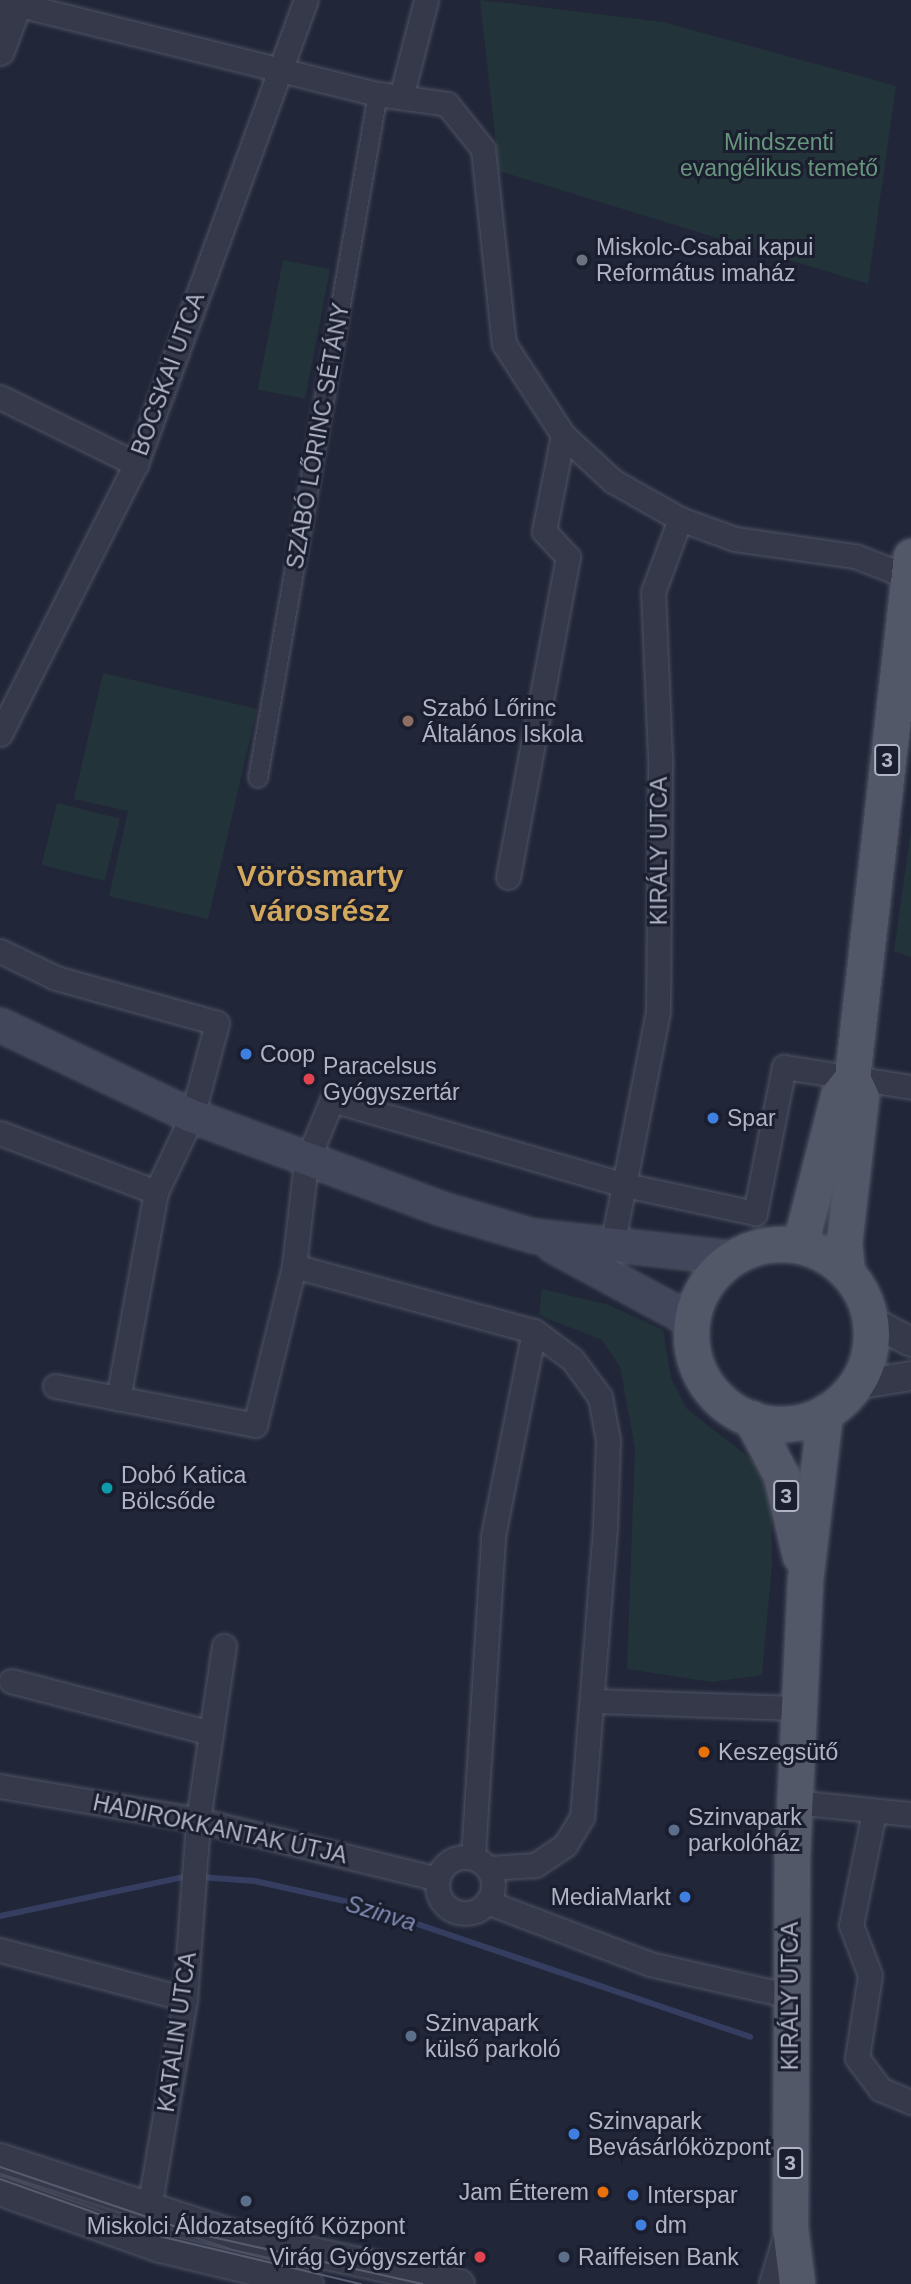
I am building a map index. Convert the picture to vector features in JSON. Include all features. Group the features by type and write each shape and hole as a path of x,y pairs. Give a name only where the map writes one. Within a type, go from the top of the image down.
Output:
{"main road":[{"name":"3","path":"800,1245 838,1096 852,1077 899,756 910,570"},
{"path":"0,1025 192,1116 306,1163 533,1236 692,1321 705,1285 732,1258"},
{"name":"3","path":"692,1321 704,1380 751,1418 796,1423 825,1412 855,1385 869,1354 871,1321 848,1272 844,1243 861,1097 852,1077"},
{"path":"533,1236 732,1258 777,1243 800,1245 848,1272"},
{"name":"KIRÁLY UTCA","path":"797,2284 790,2228 791,1996 797,1708 806,1580 825,1412"},
{"name":"KIRÁLY UTCA","path":"751,1418 781,1475 806,1580"}],"street":[{"name":"BOCSKAI UTCA","path":"0,734 136,464 306,0"},
{"path":"401,97 426,0"},
{"path":"0,51 12,2 378,94 447,104 483,149 504,344 563,435 613,481 680,519 735,539 855,556 910,570"},
{"name":"SZABÓ LŐRINC SÉTÁNY","path":"258,778 378,94"},
{"path":"0,397 136,464"},
{"path":"508,877 568,557 544,531 563,435"},
{"name":"KIRÁLY UTCA","path":"612,1246 658,1011 653,592 680,519"},
{"path":"0,951 56,978 217,1023 192,1116 156,1192 118,1399"},
{"path":"55,1386 255,1425 294,1266 306,1163 332,1100 625,1185 755,1213 784,1066 911,1087"},
{"path":"0,1133 156,1192"},
{"path":"294,1266 534,1331 572,1359 600,1397 608,1440 595,1701 582,1817 565,1845 535,1865 481,1863 450,1861 438,1879 439,1894 452,1910 474,1912 488,1902 493,1886 481,1863 493,1535 534,1331"},
{"path":"871,1321 911,1342"},
{"path":"855,1385 911,1376"},
{"name":"KATALIN UTCA","path":"143,2243 185,1999 198,1821 225,1646"},
{"path":"11,1681 211,1733"},
{"path":"595,1701 797,1708"},
{"name":"HADIROKKANTAK ÚTJA","path":"0,1786 198,1821 438,1879"},
{"path":"794,1802 911,1814"},
{"path":"874,1812 851,1925 870,1975 857,2058 873,2083 911,2102"},
{"path":"488,1902 650,1964 791,1996"},
{"path":"0,1950 185,1999"},
{"path":"0,2158 150,2210 460,2284"},
{"path":"0,2191 143,2243 309,2284"},
{"path":"774,2284 790,2228"}],"green space":[{"name":"Mindszenti evangélikus temető","path":"480,0 663,22 896,86 868,284 499,171"},
{"path":"283,260 330,269 305,399 258,390"},
{"path":"103,673 257,709 208,919 109,896 128,811 74,799"},
{"path":"57,803 120,819 105,881 42,865"},
{"path":"911,830 911,957 894,951"},
{"path":"542,1289 609,1305 663,1330 671,1378 687,1409 761,1467 771,1498 772,1563 762,1675 712,1682 627,1669 635,1448 620,1367 602,1340 539,1315"}],"waterway":[{"name":"Szinva","path":"0,1916 188,1876"},
{"name":"Szinva","path":"199,1877 255,1881 358,1904 750,2037"}],"tram line":[{"path":"0,2167 194,2233 422,2284"},
{"path":"0,2179 163,2237 361,2284"}],"place":[{"name":"Miskolc-Csabai kapui Református imaház","path":"582,260"},
{"name":"Szabó Lőrinc Általános Iskola","path":"408,721"},
{"name":"Coop","path":"246,1054"},
{"name":"Paracelsus Gyógyszertár","path":"309,1079"},
{"name":"Spar","path":"713,1118"},
{"name":"Dobó Katica Bölcsőde","path":"107,1488"},
{"name":"Keszegsütő","path":"704,1752"},
{"name":"Szinvapark parkolóház","path":"674,1830"},
{"name":"MediaMarkt","path":"685,1897"},
{"name":"Szinvapark külső parkoló","path":"411,2036"},
{"name":"Szinvapark Bevásárlóközpont","path":"574,2134"},
{"name":"Jam Étterem","path":"603,2192"},
{"name":"Interspar","path":"633,2195"},
{"name":"Miskolci Áldozatsegítő Központ","path":"246,2201"},
{"name":"dm","path":"641,2225"},
{"name":"Virág Gyógyszertár","path":"480,2257"},
{"name":"Raiffeisen Bank","path":"564,2257"}],"district":[{"name":"Vörösmarty városrész","path":"320,893"}]}
